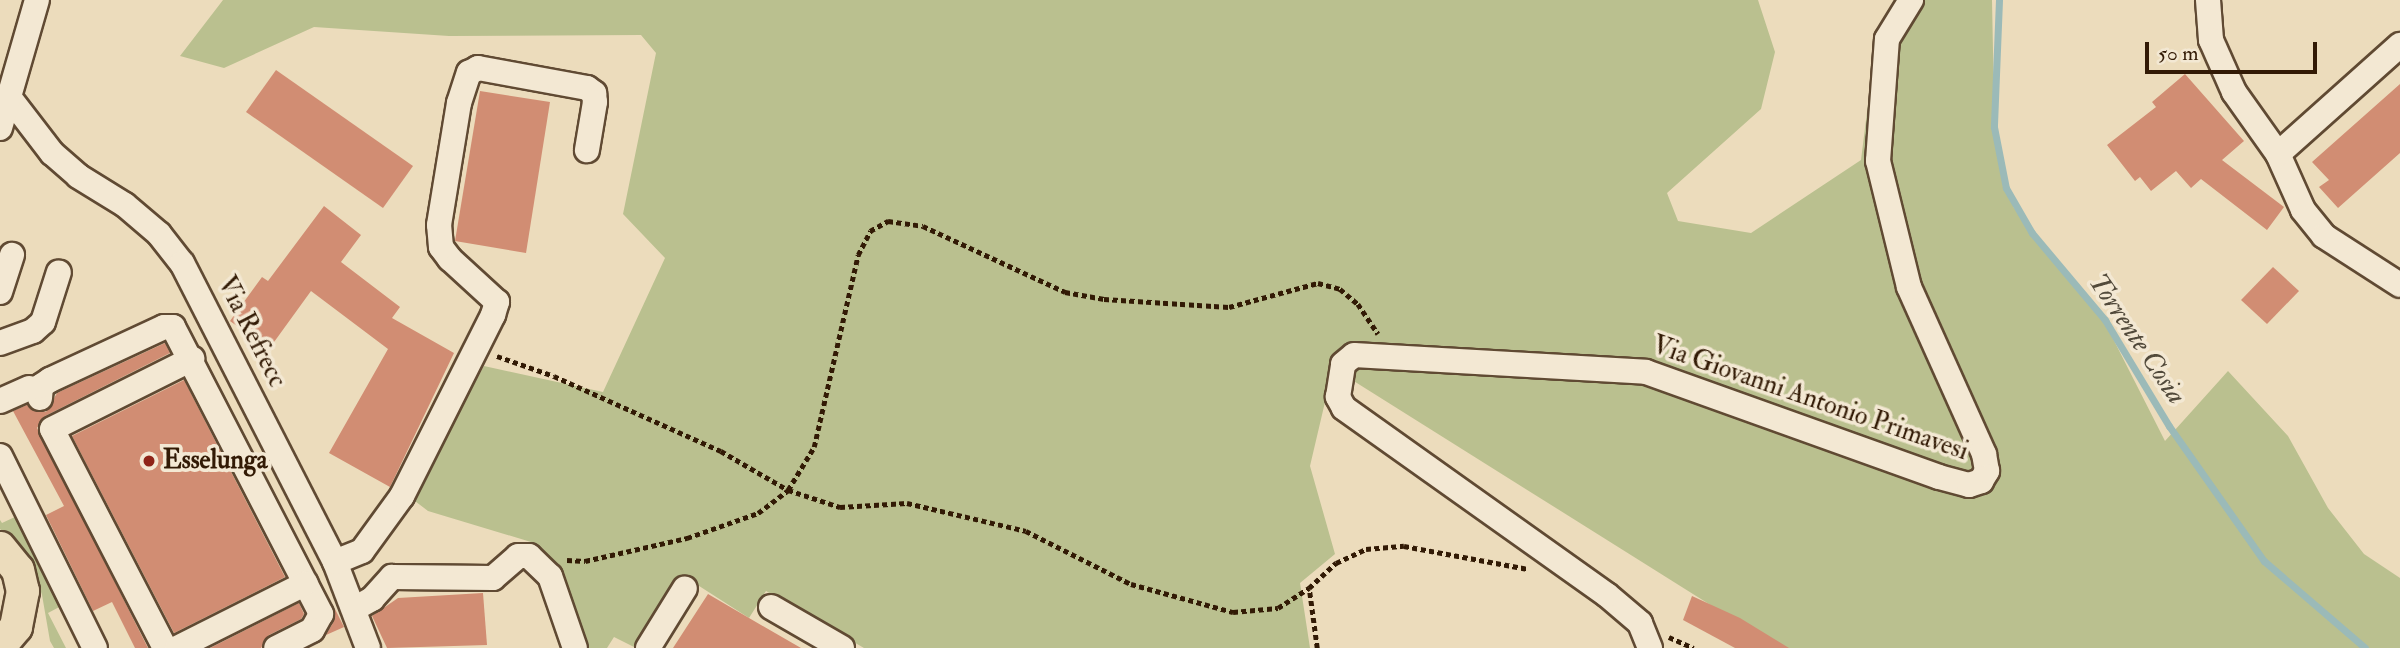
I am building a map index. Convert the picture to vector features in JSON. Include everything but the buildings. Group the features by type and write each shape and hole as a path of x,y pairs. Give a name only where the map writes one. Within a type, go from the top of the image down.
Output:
{"main road":[{"path":"0,548 18,570 23,591 15,640"}],"street":[{"path":"0,128 37,0"},
{"name":"Via Giovanni Antonio Primavesi","path":"1650,648 1640,623 1573,570 1345,408 1338,397 1342,364 1354,355 1646,372 1939,477 1969,485 1981,481 1987,471 1984,454 1909,287 1878,161 1887,39 1912,0"},
{"path":"2208,0 2211,40 2234,92 2278,154 2303,210 2324,236 2400,285"},
{"path":"2278,154 2400,45"},
{"path":"335,562 362,551 402,496 477,349 497,302 450,259 442,247 439,225 459,103 469,73 478,68 587,88 594,93 595,102 587,150"},
{"name":"Via Refrecc","path":"9,97 52,153 78,176 125,205 182,263 335,562 368,648"},
{"path":"0,292 12,255"},
{"path":"0,343 33,331 43,322 59,272"},
{"path":"0,401 34,393 50,380 164,327 173,327 180,335 321,614 320,622 276,648"},
{"path":"165,648 52,429 192,359"},
{"path":"0,456 95,648"},
{"path":"354,609 372,599 392,577 493,578 518,556 538,559 550,576 575,648"},
{"path":"177,648 306,583"},
{"path":"648,648 685,588"},
{"path":"771,607 842,648"}],"path":[{"path":"538,559 585,561 687,538 758,513 788,490 814,447 858,255 870,232 888,221 923,226 1065,292 1104,299 1229,307 1318,283 1329,286 1358,304 1393,357"},
{"path":"477,349 602,397 721,451 788,490 839,507 908,503 1026,531 1131,584 1233,612 1278,608 1309,588 1336,563 1366,549 1404,546 1554,576 1573,570"},
{"path":"1309,588 1317,648"}],"green space":[{"path":"223,0 1758,0 1775,52 1761,109 1667,193 1678,221 1751,233 1861,160 1876,40 1894,0 1992,0 1994,102 2003,173 2014,208 2102,317 2165,441 2228,371 2288,436 2328,508 2364,554 2400,578 2400,648 1779,648 1333,368 1310,466 1335,554 1300,583 1310,648 864,648 766,591 749,618 682,575 636,648 614,637 607,648 584,648 554,563 531,542 428,511 411,498 484,366 603,392 665,258 623,214 656,53 641,35 449,36 314,27 224,68 180,56"},
{"path":"17,516 63,605 48,613 66,648 54,648 50,641 42,595 29,555 0,529 0,520 2,523"}],"waterway":[{"name":"Torrente Cosia","path":"1999,0 1994,127 2006,188 2032,233 2105,320 2169,426 2264,561 2365,648"}],"place":[{"name":"Esselunga","path":"149,461"}]}
